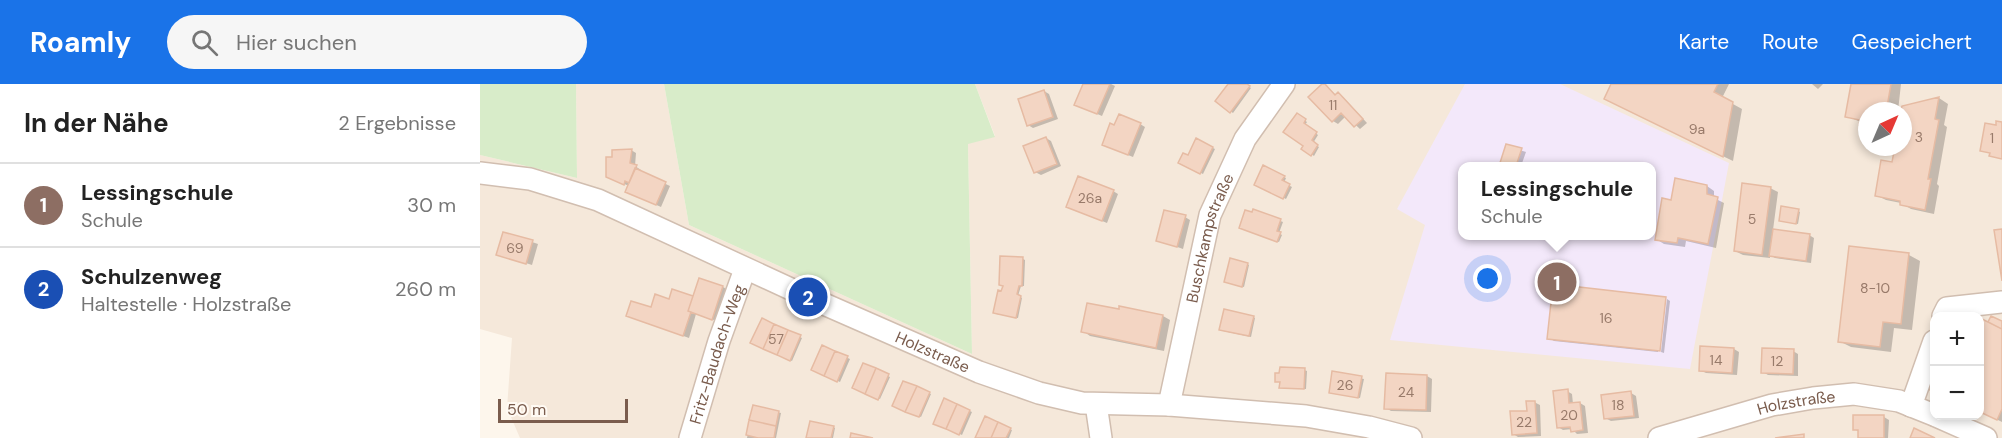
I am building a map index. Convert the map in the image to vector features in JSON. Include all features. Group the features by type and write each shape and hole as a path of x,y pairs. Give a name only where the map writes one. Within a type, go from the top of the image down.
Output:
{"street":[{"name":"Buschkampstraße","path":"1169,405 1210,215 1245,139 1284,84"},
{"name":"Holzstraße","path":"480,173 530,179 598,200 745,269 979,372 1046,395 1082,403 1169,405 1306,416 1369,427 1411,438"},
{"name":"Fritz-Baudach-Weg","path":"690,438 719,341 745,269"},
{"path":"1945,312 1947,308 2002,302"},
{"path":"1911,406 1930,355"},
{"name":"Holzstraße","path":"1659,438 1772,405 1854,394 1899,401 1930,413"},
{"path":"1096,404 1101,438"},
{"name":"Holzstraße","path":"1946,420 1986,438"}],"shaded area":[{"path":"576,84 664,84 689,225 972,354 968,143 995,136 975,84 2002,84 2002,438 520,438 507,408 512,338 480,329 480,155 577,178"},
{"path":"1465,84 1560,84 1729,163 1690,369 1390,340 1425,225 1397,209"}],"green space":[{"path":"480,84 576,84 577,178 480,155"},
{"path":"664,84 975,84 995,137 968,144 972,354 689,225"}],"building":[{"path":"1083,84 1110,84 1097,114 1074,105"},
{"path":"1228,84 1250,86 1230,113 1215,101"},
{"path":"1322,84 1325,84 1335,95 1338,92 1363,119 1354,127 1341,113 1332,122 1308,97"},
{"path":"1611,84 1718,84 1714,92 1733,102 1723,157 1604,99"},
{"path":"1851,84 1891,84 1888,102 1858,102 1858,120 1845,117"},
{"path":"1044,90 1053,117 1027,126 1018,99"},
{"path":"1939,97 1935,119 1939,120 1928,179 1931,179 1925,210 1900,205 1900,201 1875,196 1881,160 1892,162 1893,156 1912,156 1912,104"},
{"path":"1297,113 1306,119 1304,123 1317,132 1312,140 1318,145 1311,156 1301,149 1303,146 1283,132"},
{"path":"1119,114 1141,123 1128,155 1102,145 1110,123 1114,125"},
{"path":"1996,121 2002,122 2002,159 1980,151 1985,123 1996,125"},
{"path":"1046,137 1057,164 1034,173 1023,146"},
{"path":"1196,138 1213,147 1200,174 1178,163 1183,153 1188,155"},
{"path":"1506,144 1522,148 1517,162 1500,162"},
{"path":"632,149 630,163 637,165 629,183 625,181 624,185 606,177 606,157 612,157 612,150"},
{"path":"1263,165 1285,176 1282,180 1290,184 1283,199 1254,185"},
{"path":"635,168 666,182 656,205 625,192"},
{"path":"1078,176 1114,190 1102,221 1066,207"},
{"path":"1675,178 1707,185 1707,194 1718,197 1708,244 1678,238 1677,243 1655,240 1662,198 1671,200"},
{"path":"1742,183 1771,187 1762,255 1734,251"},
{"path":"1781,206 1799,209 1796,224 1779,221"},
{"path":"1253,209 1281,219 1277,231 1281,232 1277,242 1239,228 1245,210 1252,212"},
{"path":"1164,210 1186,215 1177,247 1156,241"},
{"path":"1773,229 1810,234 1806,261 1769,256"},
{"path":"2002,229 2002,281 1994,230"},
{"path":"503,232 533,240 526,264 496,255"},
{"path":"1849,246 1909,253 1901,324 1883,322 1880,347 1838,342"},
{"path":"1000,256 1023,257 1022,286 1019,286 1017,294 1021,296 1016,318 993,313 998,290 1001,291 1003,286 999,285"},
{"path":"1230,258 1248,263 1242,287 1224,282"},
{"path":"699,278 723,286 712,320 688,311"},
{"path":"1553,284 1666,297 1660,351 1547,339"},
{"path":"672,289 693,296 688,311 691,312 683,336 626,316 631,301 651,307 655,294 669,299"},
{"path":"1087,303 1119,309 1119,306 1163,315 1156,348 1081,332"},
{"path":"1224,309 1254,316 1249,336 1219,330"},
{"path":"1991,316 2002,321 2002,329 1988,322"},
{"path":"762,318 774,324 763,349 750,343"},
{"path":"1984,320 2002,329 2002,409 1997,420 1984,414"},
{"path":"774,324 788,330 777,355 763,349"},
{"path":"788,330 801,335 790,361 777,355"},
{"path":"822,345 835,351 824,376 811,370"},
{"path":"1700,346 1734,348 1732,373 1699,371"},
{"path":"1762,348 1794,349 1793,374 1761,373"},
{"path":"835,351 848,356 837,382 824,376"},
{"path":"863,363 876,368 865,394 852,388"},
{"path":"1280,367 1305,368 1304,389 1279,388 1280,382 1275,382 1275,373 1279,373"},
{"path":"876,368 889,374 878,400 865,394"},
{"path":"1332,371 1362,376 1358,398 1329,393"},
{"path":"1386,373 1427,375 1426,410 1384,409"},
{"path":"1930,378 1930,390 1926,388"},
{"path":"903,381 917,386 905,412 892,406"},
{"path":"917,386 930,392 919,417 905,412"},
{"path":"1568,389 1569,403 1580,402 1583,430 1571,432 1570,427 1557,428 1553,391"},
{"path":"1631,391 1634,416 1604,419 1601,395"},
{"path":"944,398 957,404 946,429 933,424"},
{"path":"1526,401 1535,401 1537,433 1512,435 1510,411 1527,411"},
{"path":"957,404 970,410 959,435 946,429"},
{"path":"753,405 779,411 776,426 749,420"},
{"path":"1853,415 1884,415 1884,438 1858,438 1858,430 1853,430"},
{"path":"985,416 998,422 991,438 975,438"},
{"path":"749,420 776,426 774,438 746,435"},
{"path":"810,421 834,426 831,438 806,438"},
{"path":"998,422 1011,428 1006,438 991,438"},
{"path":"1914,428 1935,438 1910,438"},
{"path":"851,433 873,438 850,438"},
{"path":"1804,434 1804,438 1775,438"}],"place":[{"name":"Lessingschule","path":"1557,282"},
{"name":"Schulzenweg","path":"808,297"}]}
